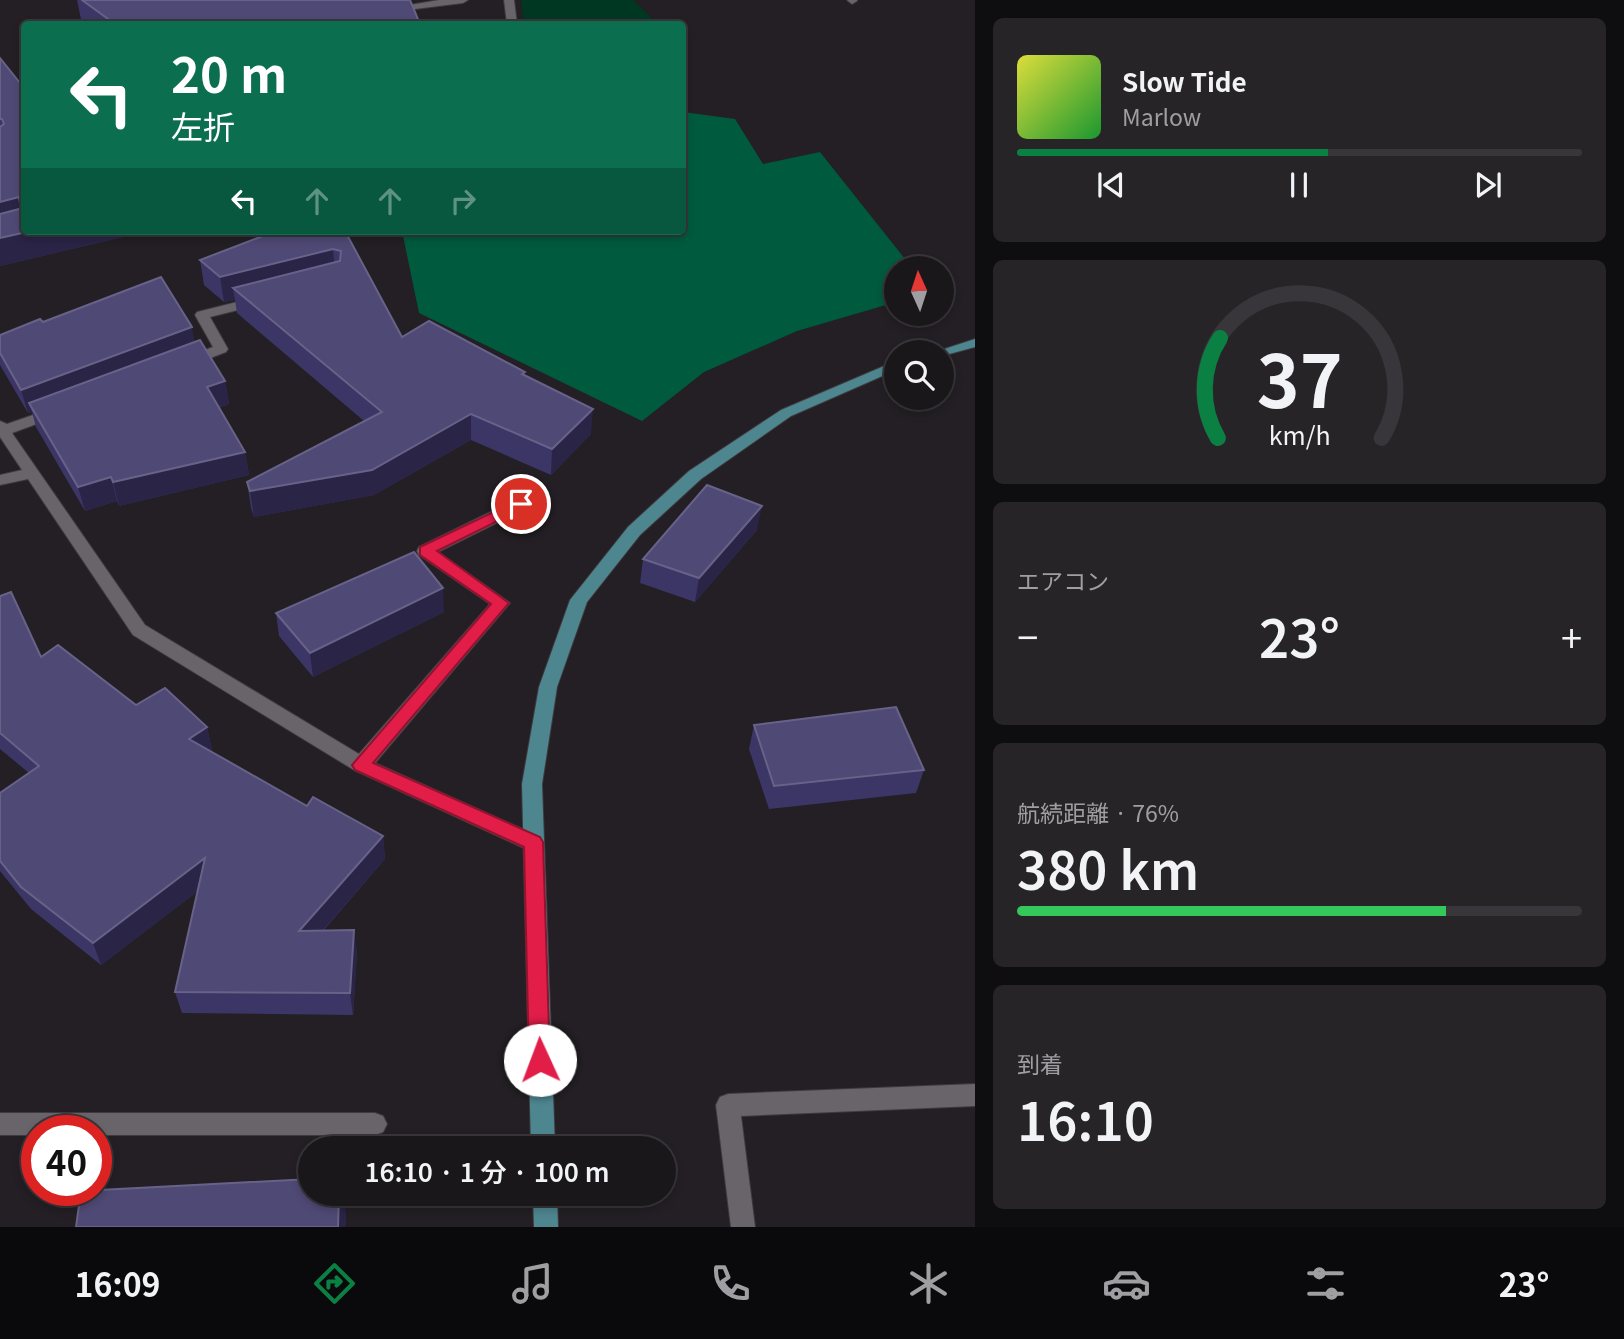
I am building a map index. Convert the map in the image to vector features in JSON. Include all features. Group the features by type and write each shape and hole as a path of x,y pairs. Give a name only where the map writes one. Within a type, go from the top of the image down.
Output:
{"street":[{"path":"382,10 463,0"},
{"path":"509,0 512,21"},
{"path":"170,368 221,349 202,315 269,298"},
{"path":"954,349 975,343"},
{"path":"543,1136 532,783 548,687 579,600 634,531 695,475 786,413 884,370"},
{"path":"67,407 2,429 139,630 361,765 534,842"},
{"path":"0,480 32,473"},
{"path":"361,765 501,603 425,551 521,504"},
{"path":"743,1227 728,1105 975,1095"},
{"path":"0,1124 375,1124"},
{"path":"545,1206 546,1227"}],"green space":[{"path":"521,0 633,0 655,21 524,21"},
{"path":"686,112 735,119 763,164 820,152 903,256 884,256 884,306 797,331 704,372 642,421 419,313 403,235 686,235"}],"building":[{"path":"82,0 410,0 419,21 111,21"},
{"path":"0,58 21,84 21,204 19,197 0,202 0,127 4,124 0,119"},
{"path":"21,209 21,233 0,238 0,214"},
{"path":"266,235 347,235 402,337 429,321 525,372 522,374 593,409 552,449 471,414 372,470 250,491 247,482 382,412 233,288 340,261 341,251 333,249 220,277 200,260"},
{"path":"161,277 192,327 21,390 0,353 0,335 40,319 43,322"},
{"path":"200,340 225,381 207,387 245,452 113,482 111,477 78,487 29,403"},
{"path":"707,485 762,506 699,578 643,559"},
{"path":"414,552 443,588 310,653 276,613"},
{"path":"11,592 41,657 58,645 136,705 165,688 207,727 189,739 307,806 313,797 383,836 299,931 354,930 350,993 175,992 205,858 93,943 21,887 0,861 0,793 39,766 0,733 0,596"},
{"path":"896,707 924,770 774,786 754,725"},
{"path":"298,1180 298,1206 339,1206 338,1227 76,1227 79,1206 112,1206 112,1189"}],"route":[{"path":"521,504 425,551 501,603 361,765 534,842 540,1060"}]}
